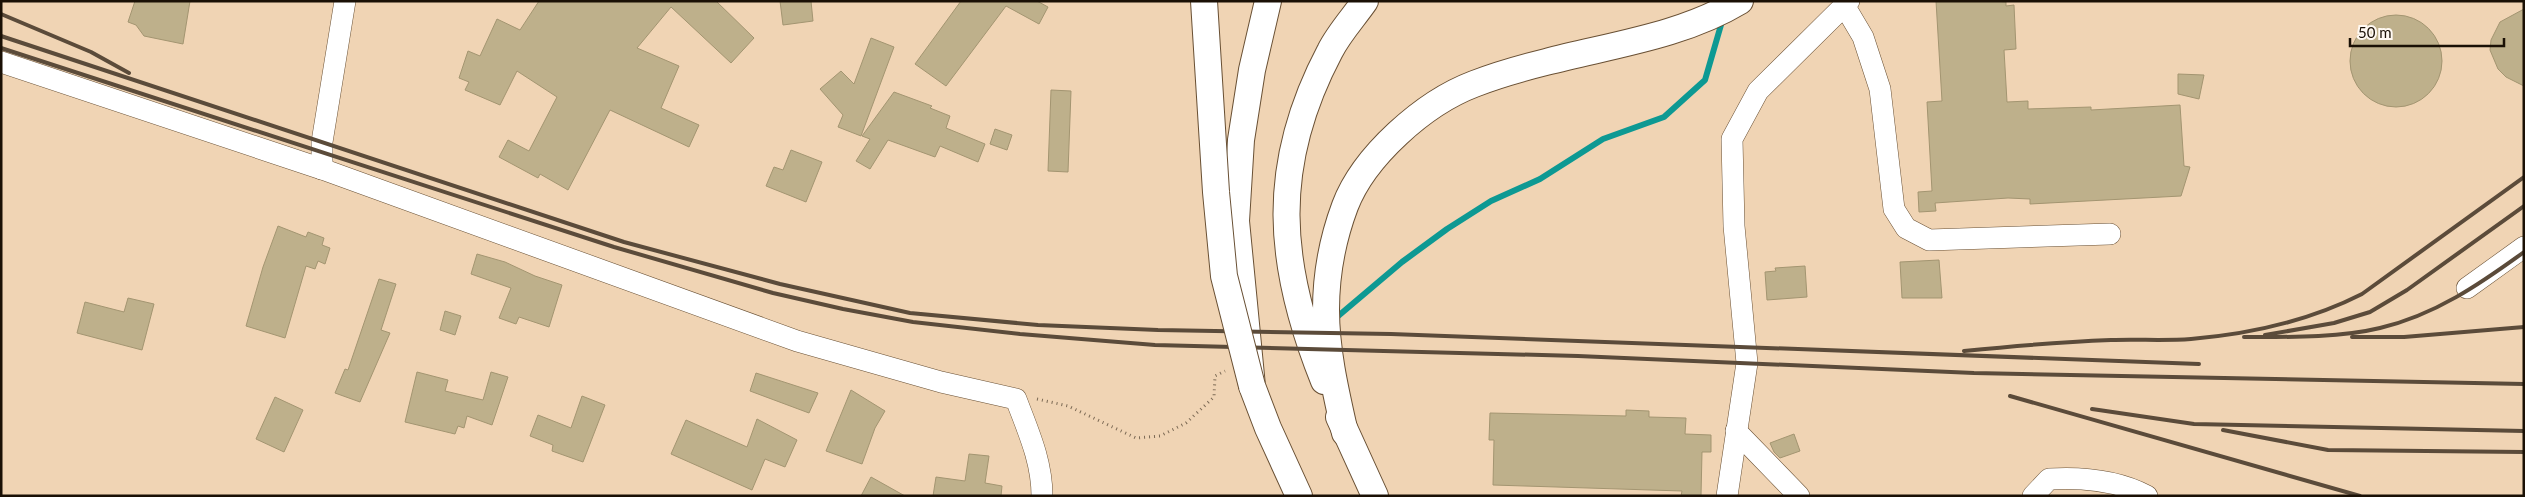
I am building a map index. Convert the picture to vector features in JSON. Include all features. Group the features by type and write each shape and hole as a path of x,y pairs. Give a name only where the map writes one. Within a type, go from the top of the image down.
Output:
{"main road":[{"path":"1204,1 1216,192 1224,276 1252,386 1268,428 1299,496"},
{"path":"1252,386 1236,221 1241,140 1252,70 1268,1"},
{"path":"1365,1 1330,50 1304,109 1288,173 1285,219 1291,276 1307,338 1345,433 1375,496"},
{"path":"1345,433 1332,372 1326,310 1328,273 1346,204 1367,169 1392,138 1424,110 1473,84 1544,62 1675,30 1725,10 1740,1"}],"street":[{"path":"322,169 322,142 345,1"},
{"path":"1727,496 1747,363 1734,226 1732,139 1758,91 1846,3 1863,37 1880,89 1894,209 1906,228 1929,240 2110,234"},
{"path":"1,62 322,169 797,341 941,382 1016,399 1036,454 1042,479 1042,496"},
{"path":"2467,288 2524,247"},
{"path":"1736,430 1799,496"},
{"path":"2033,496 2049,479 2079,477 2132,488 2147,496"}],"path":[{"path":"1016,399 1042,400 1068,406 1136,438 1160,436 1186,423 1214,397 1215,376"}],"building":[{"path":"135,1 190,1 183,44 144,36 136,25 128,22"},
{"path":"539,1 716,1 754,38 731,63 671,7 637,48 679,66 661,108 699,125 689,147 610,110 568,190 540,174 538,178 499,157 508,140 529,151 557,97 517,71 500,105 465,90 469,82 459,78 468,51 480,56 497,19 520,30"},
{"path":"780,1 811,1 813,21 783,25"},
{"path":"961,1 1037,1 1048,7 1039,24 1006,6 946,86 915,64"},
{"path":"1936,1 1996,1 2006,2 2006,6 2014,5 2016,49 2004,50 2007,102 2028,101 2028,109 2091,107 2091,110 2180,105 2184,166 2190,167 2181,196 2030,204 2030,199 2008,198 1935,203 1936,211 1919,212 1918,192 1932,191 1927,102 1942,101"},
{"path":"2524,9 2524,86 2506,77 2498,69 2490,50 2491,40 2500,22"},
{"path":"2396,15 2414,18 2429,28 2439,43 2442,61 2439,79 2429,94 2414,104 2396,107 2378,104 2363,94 2353,79 2350,61 2353,43 2363,28 2378,18"},
{"path":"871,38 894,47 861,136 838,127 843,115 820,89 841,71 854,84"},
{"path":"2178,74 2204,75 2199,99 2178,94"},
{"path":"1051,90 1071,91 1068,172 1048,171"},
{"path":"894,92 932,106 930,108 950,116 946,128 985,144 978,162 940,146 935,157 888,140 870,169 856,161 870,139 862,136"},
{"path":"995,129 1012,135 1007,150 990,144"},
{"path":"791,150 822,162 806,202 766,186 774,167 783,170"},
{"path":"278,226 306,237 308,232 324,238 322,245 330,248 325,264 318,261 315,269 306,266 285,338 246,326 263,267"},
{"path":"477,254 505,262 535,276 562,285 549,327 519,317 516,324 499,318 511,288 471,274"},
{"path":"1939,260 1942,298 1902,298 1900,262"},
{"path":"1805,266 1807,297 1767,300 1765,272 1776,271 1775,268"},
{"path":"379,279 396,284 381,330 390,333 360,402 335,393 345,369 348,370"},
{"path":"128,298 154,304 142,350 77,333 85,302 124,312"},
{"path":"445,311 461,316 455,335 440,330"},
{"path":"417,372 448,380 445,391 483,400 491,372 508,377 492,425 467,416 464,428 458,426 455,434 405,422"},
{"path":"756,373 818,393 809,413 750,391"},
{"path":"851,390 885,411 875,428 862,464 826,451"},
{"path":"582,396 605,405 583,462 552,451 553,445 530,436 538,415 571,428"},
{"path":"275,397 303,410 284,452 256,439"},
{"path":"1626,410 1649,411 1649,417 1686,418 1685,434 1711,435 1711,452 1702,452 1701,496 1681,496 1682,491 1493,485 1494,440 1489,440 1490,413 1626,416"},
{"path":"757,419 797,440 785,467 765,459 752,490 671,454 686,420 747,447"},
{"path":"1794,434 1800,451 1780,458 1774,452 1770,443"},
{"path":"969,454 989,456 985,483 1002,486 1001,496 933,496 936,477 965,481"},
{"path":"871,477 905,496 861,496"}],"waterway":[{"path":"1337,317 1402,262 1447,229 1491,201 1540,179 1603,139 1664,117 1705,80 1723,18"}],"railway":[{"path":"1,14 91,52 129,73"},
{"path":"1,36 624,242 780,284 910,313 1038,325 1158,330 1391,334 2199,364"},
{"path":"1,48 614,247 773,293 913,322 1020,334 1155,345 1578,356 1974,373 2524,384"},
{"path":"1964,351 2038,344 2213,337 2257,330 2300,319 2362,294 2524,177"},
{"path":"2265,335 2334,323 2370,312 2407,290 2524,206"},
{"path":"2244,337 2348,334 2400,322 2438,307 2474,287 2524,252"},
{"path":"2352,337 2404,337 2524,327"},
{"path":"2010,396 2360,496"},
{"path":"2092,409 2194,424 2524,431"},
{"path":"2223,430 2328,450 2524,452"}]}
